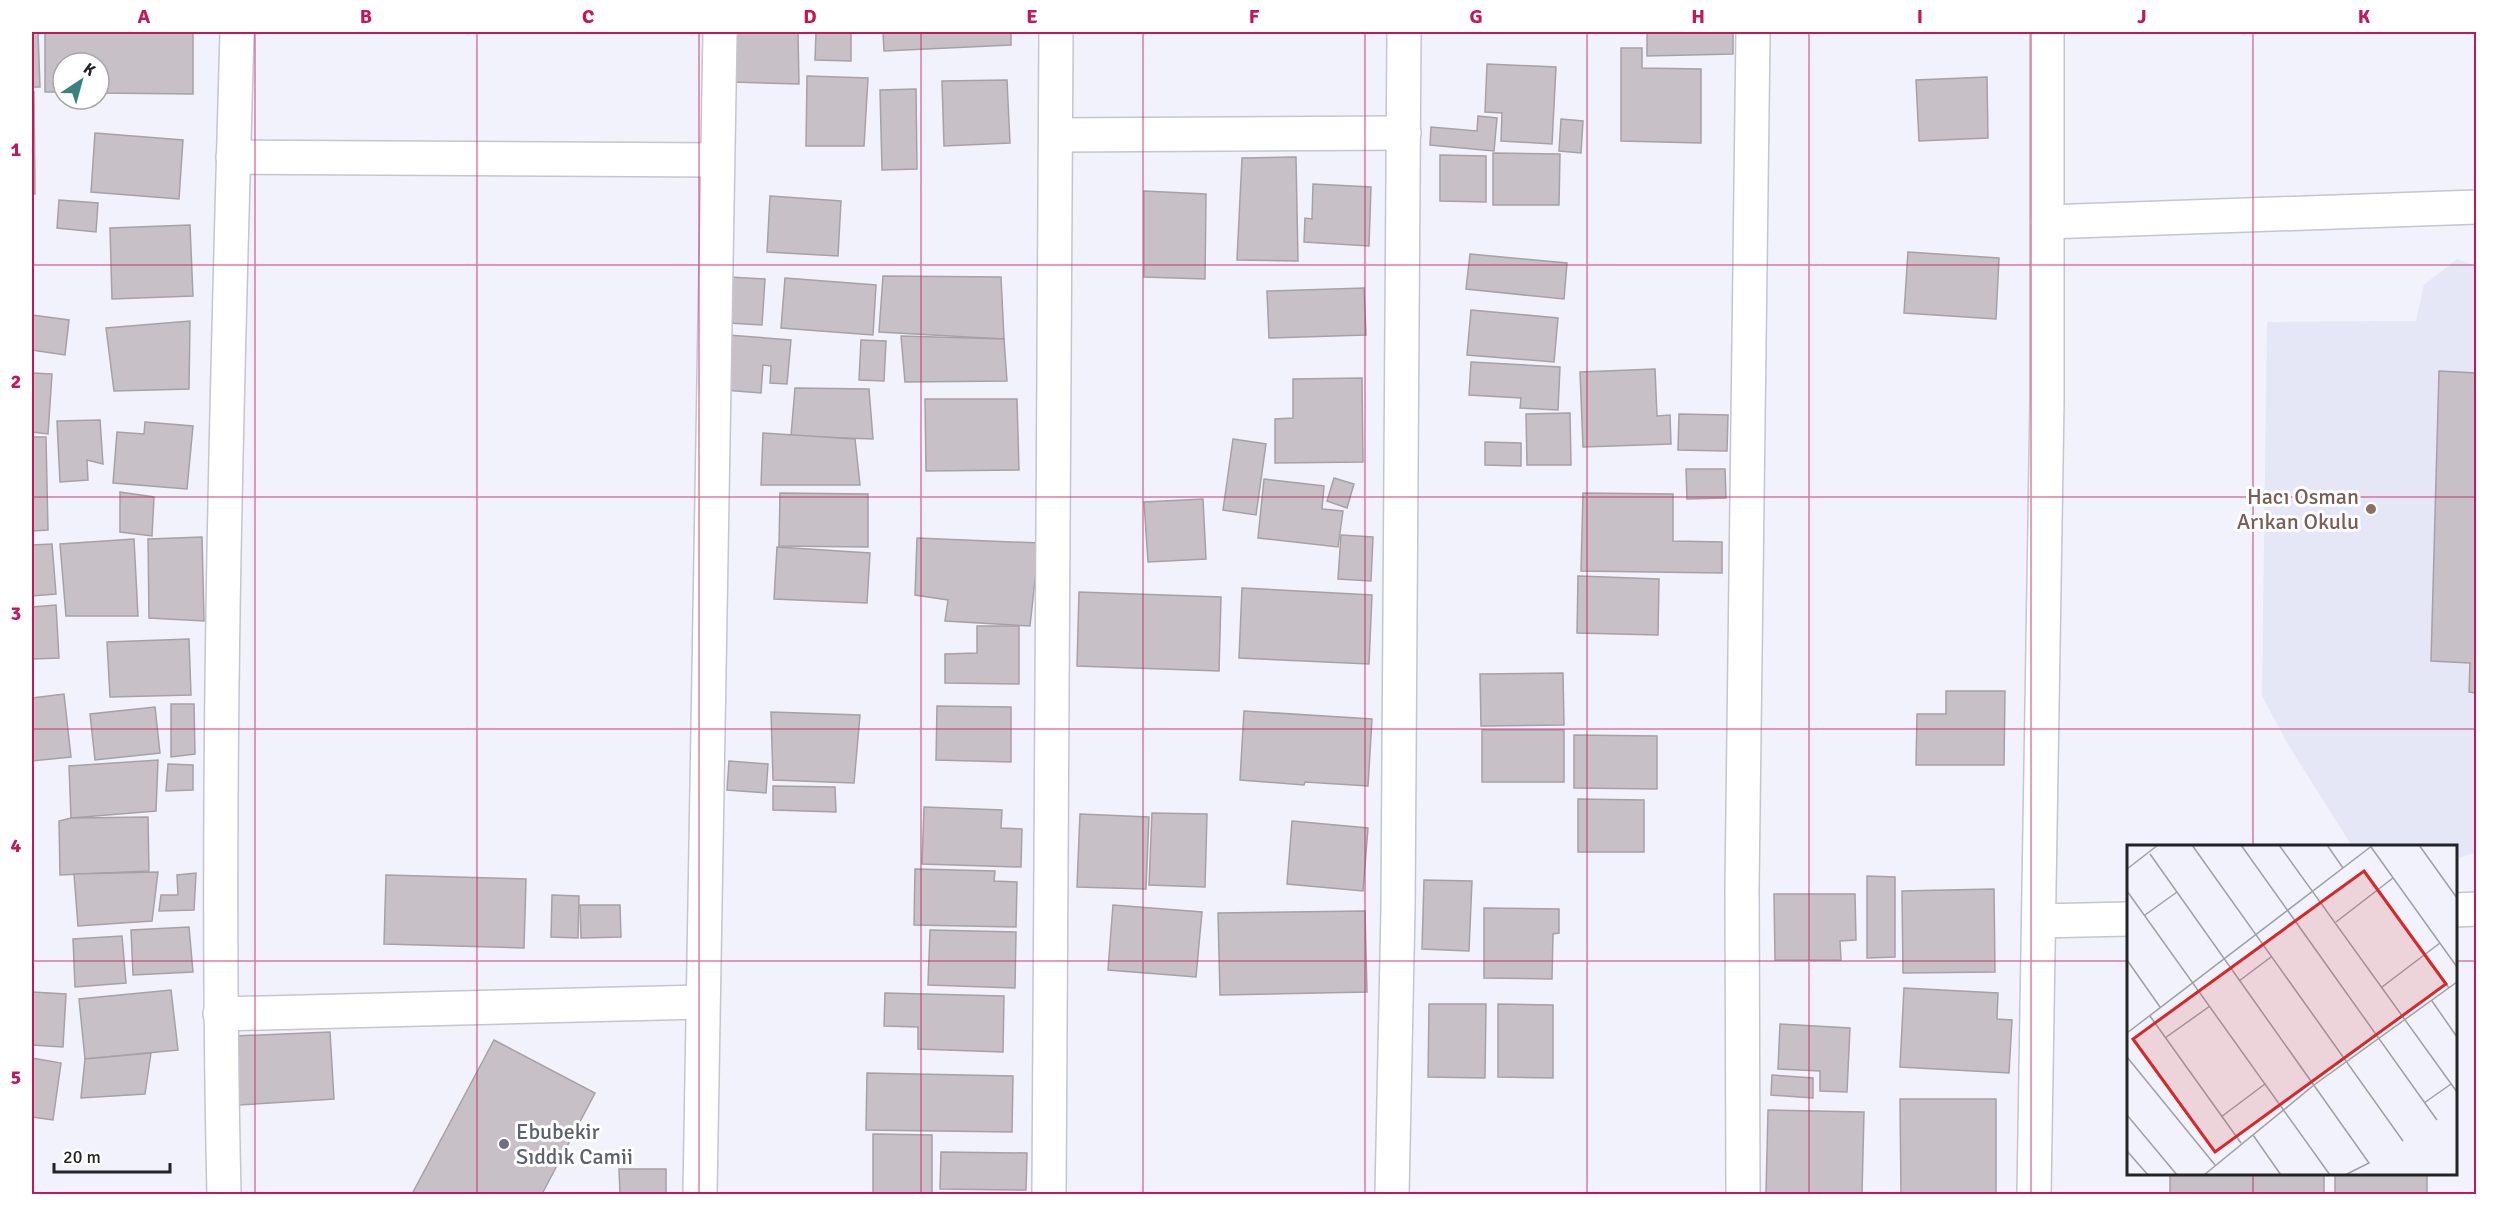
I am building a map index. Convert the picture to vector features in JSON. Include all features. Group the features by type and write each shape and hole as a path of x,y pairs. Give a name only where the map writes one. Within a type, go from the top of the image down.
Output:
{"street":[{"path":"224,1194 220,1014 226,413 237,32"},
{"path":"700,1194 720,32"},
{"path":"1049,1194 1056,32"},
{"path":"1392,1194 1398,908 1404,32"},
{"path":"1743,1194 1742,889 1753,32"},
{"path":"2034,1194 2047,402 2047,32"},
{"path":"1056,135 1404,133"},
{"path":"233,157 717,160"},
{"path":"2047,222 2476,207"},
{"path":"2457,910 2476,909"},
{"path":"2039,921 2127,919"},
{"path":"220,1014 702,1002"}],"shaded area":[{"name":"Hacı Osman Arıkan Okulu","path":"2457,259 2476,266 2476,852 2457,859 2457,845 2351,845 2289,746 2262,696 2267,322 2416,321 2424,285"}],"building":[{"path":"32,32 38,32 40,87 32,87"},
{"path":"45,32 193,32 193,94 111,93 111,51 51,51 51,92 45,92"},
{"path":"733,32 798,32 799,84 733,82"},
{"path":"816,32 851,32 851,61 815,60"},
{"path":"883,32 1011,32 1011,45 884,51"},
{"path":"1647,32 1733,32 1733,54 1647,56"},
{"path":"1621,48 1642,48 1642,68 1701,69 1701,143 1621,141"},
{"path":"1487,64 1556,67 1552,144 1501,141 1502,113 1485,112"},
{"path":"807,76 868,78 864,146 806,146"},
{"path":"1987,77 1988,138 1919,141 1916,80"},
{"path":"1007,80 1010,143 944,146 942,81"},
{"path":"916,89 917,169 882,170 880,90"},
{"path":"32,92 34,92 35,194 32,194"},
{"path":"1478,116 1497,118 1494,151 1430,145 1431,127 1477,131"},
{"path":"1561,119 1583,121 1581,153 1559,151"},
{"path":"95,133 183,140 179,199 91,192"},
{"path":"1493,153 1560,154 1559,205 1493,205"},
{"path":"1440,155 1486,156 1486,202 1440,201"},
{"path":"1296,157 1298,261 1237,260 1242,158"},
{"path":"1313,184 1371,187 1369,246 1304,242 1305,218 1312,219"},
{"path":"1144,191 1206,194 1205,279 1144,277"},
{"path":"770,196 841,201 838,256 767,252"},
{"path":"59,200 98,203 96,232 57,228"},
{"path":"190,225 193,296 112,299 110,228"},
{"path":"1908,252 1999,258 1996,319 1904,313"},
{"path":"1470,254 1567,263 1564,299 1466,289"},
{"path":"883,276 1001,277 1004,339 879,332"},
{"path":"730,277 765,279 762,325 728,323"},
{"path":"785,278 876,285 873,335 781,328"},
{"path":"1364,288 1366,335 1269,338 1267,291"},
{"path":"1471,310 1558,318 1554,362 1467,355"},
{"path":"32,315 69,320 65,355 32,350"},
{"path":"190,321 189,389 114,391 106,328"},
{"path":"728,335 791,340 787,384 770,383 771,366 763,365 761,393 724,390"},
{"path":"901,336 1004,339 1007,381 905,382"},
{"path":"861,340 886,341 884,381 859,380"},
{"path":"1471,362 1560,367 1558,410 1520,408 1521,398 1469,395"},
{"path":"1655,369 1657,416 1670,415 1671,444 1583,447 1580,372"},
{"path":"2439,371 2476,373 2476,693 2469,692 2470,663 2431,661"},
{"path":"32,373 52,374 48,434 32,432"},
{"path":"1362,378 1363,462 1275,463 1275,419 1293,418 1293,379"},
{"path":"795,388 869,389 873,439 791,436"},
{"path":"925,399 1017,399 1019,470 926,471"},
{"path":"1570,413 1571,465 1527,465 1526,414"},
{"path":"1679,414 1728,415 1727,451 1678,450"},
{"path":"100,420 103,464 87,460 88,480 60,482 57,421"},
{"path":"145,422 193,426 187,489 113,483 117,432 144,434"},
{"path":"763,433 855,439 860,485 761,485"},
{"path":"32,437 46,437 48,530 32,531"},
{"path":"1233,439 1266,444 1256,515 1223,510"},
{"path":"1485,442 1521,443 1521,466 1485,465"},
{"path":"1686,469 1725,469 1726,498 1687,499"},
{"path":"1334,478 1354,484 1347,508 1327,501"},
{"path":"1264,479 1324,486 1322,509 1343,511 1338,547 1258,538"},
{"path":"120,492 154,497 152,536 120,532"},
{"path":"780,493 868,494 868,547 779,546"},
{"path":"1583,493 1673,494 1673,541 1722,542 1722,573 1581,571"},
{"path":"1203,499 1206,559 1148,562 1144,502"},
{"path":"1341,535 1373,537 1371,581 1338,579"},
{"path":"202,537 204,621 149,618 148,539"},
{"path":"917,538 1039,543 1030,626 945,621 948,600 915,595"},
{"path":"134,539 138,616 66,616 60,544"},
{"path":"52,544 56,594 32,596 32,545"},
{"path":"777,547 870,553 867,603 774,599"},
{"path":"1578,576 1659,579 1658,635 1577,633"},
{"path":"1242,588 1372,595 1369,664 1239,658"},
{"path":"1079,592 1221,597 1219,671 1077,666"},
{"path":"56,605 59,658 32,659 32,607"},
{"path":"977,626 1019,626 1019,684 945,683 945,654 977,653"},
{"path":"189,639 191,695 110,697 107,642"},
{"path":"1563,673 1564,725 1481,726 1480,674"},
{"path":"1946,691 2005,691 2004,765 1916,765 1917,714 1946,714"},
{"path":"64,694 71,757 32,761 32,698"},
{"path":"171,704 194,704 195,754 171,757"},
{"path":"937,706 1011,707 1011,762 936,760"},
{"path":"155,707 160,753 95,760 90,714"},
{"path":"1244,711 1372,719 1368,786 1305,782 1304,785 1240,780"},
{"path":"771,712 860,715 854,783 773,780"},
{"path":"1482,730 1564,730 1564,782 1482,782"},
{"path":"1574,735 1657,736 1657,789 1574,788"},
{"path":"158,760 156,811 71,818 69,766"},
{"path":"729,761 768,764 766,793 727,790"},
{"path":"168,764 193,765 193,790 166,791"},
{"path":"773,786 835,787 836,812 773,810"},
{"path":"1578,799 1644,800 1644,852 1578,852"},
{"path":"924,807 1002,810 1001,828 1022,829 1021,867 922,864"},
{"path":"1152,813 1207,814 1205,887 1149,885"},
{"path":"1080,814 1149,817 1146,889 1077,887"},
{"path":"148,817 149,871 60,875 59,821 71,818"},
{"path":"1292,821 1368,828 1363,891 1287,884"},
{"path":"915,869 995,871 994,881 1017,882 1016,927 914,925"},
{"path":"158,872 152,921 78,926 74,874"},
{"path":"196,873 194,910 159,911 161,895 178,895 177,875"},
{"path":"386,875 526,879 524,948 384,944"},
{"path":"1867,876 1895,877 1895,957 1867,958"},
{"path":"1424,880 1472,881 1469,951 1422,949"},
{"path":"1994,889 1995,972 1903,973 1902,891"},
{"path":"1774,894 1855,894 1856,940 1840,941 1841,960 1775,960"},
{"path":"552,895 579,896 578,938 551,937"},
{"path":"580,905 620,905 621,937 581,938"},
{"path":"1113,905 1202,912 1196,977 1108,970"},
{"path":"1484,908 1559,909 1559,933 1553,934 1552,979 1484,978"},
{"path":"1365,911 1367,992 1220,995 1218,913"},
{"path":"189,927 193,972 133,975 131,930"},
{"path":"930,930 1016,932 1015,988 928,985"},
{"path":"122,936 126,983 75,987 73,939"},
{"path":"1904,988 1998,993 1997,1019 2012,1020 2009,1073 1900,1067"},
{"path":"171,990 178,1050 85,1059 79,999"},
{"path":"32,992 66,994 63,1047 32,1045"},
{"path":"885,993 1004,996 1003,1052 918,1049 918,1027 884,1026"},
{"path":"1429,1004 1486,1004 1485,1078 1428,1077"},
{"path":"1498,1004 1553,1005 1553,1078 1498,1077"},
{"path":"1780,1024 1850,1028 1847,1092 1820,1091 1820,1071 1778,1069"},
{"path":"330,1032 334,1099 239,1105 235,1036"},
{"name":"Ebubekir Sıddık Camii","path":"494,1040 595,1093 542,1194 412,1194"},
{"path":"151,1053 145,1094 81,1098 85,1059"},
{"path":"32,1058 61,1063 53,1120 32,1117"},
{"path":"867,1073 1013,1076 1012,1132 866,1130"},
{"path":"1772,1075 1813,1078 1813,1098 1771,1095"},
{"path":"1900,1099 1996,1099 1996,1194 1901,1194"},
{"path":"1768,1110 1864,1112 1862,1194 1766,1194"},
{"path":"873,1134 932,1135 932,1194 873,1194"},
{"path":"941,1152 1027,1153 1026,1190 940,1189"},
{"path":"619,1169 666,1169 666,1194 620,1194"},
{"path":"2170,1175 2324,1175 2324,1194 2170,1194"},
{"path":"2335,1175 2427,1175 2427,1194 2335,1194"}],"place":[{"name":"Hacı Osman Arıkan Okulu","path":"2371,509"},
{"name":"Ebubekir Sıddık Camii","path":"504,1144"}]}
